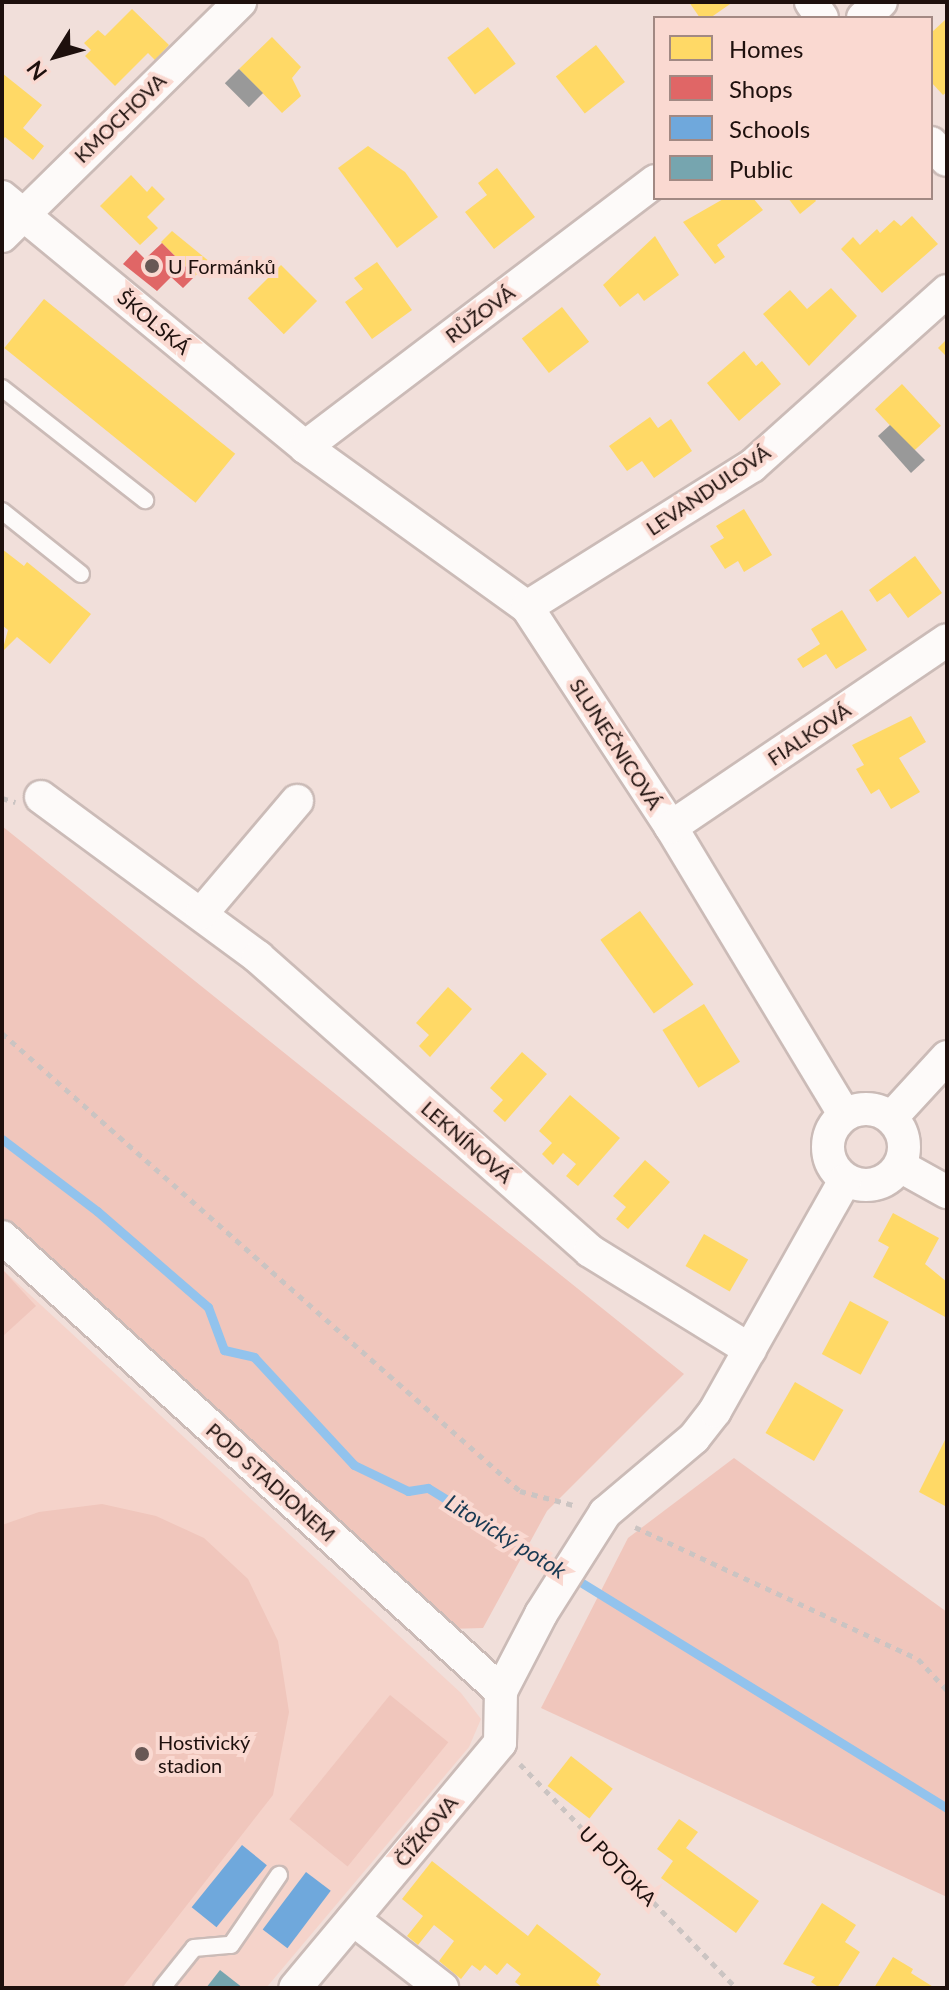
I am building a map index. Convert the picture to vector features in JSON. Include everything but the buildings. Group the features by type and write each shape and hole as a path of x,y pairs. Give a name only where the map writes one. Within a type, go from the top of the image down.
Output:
{"street":[{"name":"KMOCHOVA","path":"9,215 240,2"},
{"path":"865,16 881,2"},
{"path":"933,145 947,160"},
{"name":"RŮŽOVÁ","path":"305,447 653,183"},
{"name":"ŠKOLSKÁ","path":"9,215 305,447"},
{"name":"LEVANDULOVÁ","path":"527,607 752,466 947,291"},
{"name":"SLUNEČNICOVÁ","path":"305,447 527,607 671,827 845,1115"},
{"name":"FIALKOVÁ","path":"671,827 947,640"},
{"name":"LEKNÍNOVÁ","path":"41,797 202,913 590,1251 750,1350"},
{"path":"202,913 297,801"},
{"path":"891,1118 947,1057"},
{"path":"866,1109 891,1118 905,1148 900,1166 881,1183 866,1186 845,1180 830,1163 827,1147 830,1133 845,1115 866,1109"},
{"path":"900,1166 947,1192"},
{"path":"500,1743 501,1691 541,1614 596,1525 694,1438 750,1350 845,1180"},
{"name":"POD STADIONEM","path":"2,1237 501,1691"},
{"name":"ČÍŽKOVA","path":"295,1988 500,1743"},
{"path":"353,1919 442,1988"}],"lane":[{"path":"2,388 145,500"},
{"path":"2,511 81,574"},
{"path":"162,1988 194,1948 231,1945 279,1875"}],"path":[{"path":"2,1033 520,1491 918,1659 947,1690"},
{"name":"U POTOKA","path":"500,1743 736,1988"}],"shaded area":[{"path":"2,826 684,1374 547,1511 483,1628 448,1629 2,1220"},
{"path":"2,1269 461,1693 481,1719 469,1747 266,1988 2,1988"},
{"path":"2,1269 36,1306 2,1337"},
{"path":"734,1458 947,1612 947,1897 541,1708 628,1538"},
{"name":"Hostivický stadion","path":"102,1504 156,1516 204,1538 248,1579 278,1641 289,1712 273,1795 122,1988 2,1988 2,1525 39,1512"},
{"path":"390,1695 448,1742 348,1867 289,1819"}],"waterway":[{"name":"Litovický potok","path":"2,1139 97,1211 208,1307 224,1350 254,1357 354,1465 408,1491 428,1488 947,1808"}],"place":[{"name":"U Formánků","path":"152,266"},
{"name":"Hostivický stadion","path":"142,1754"}]}
